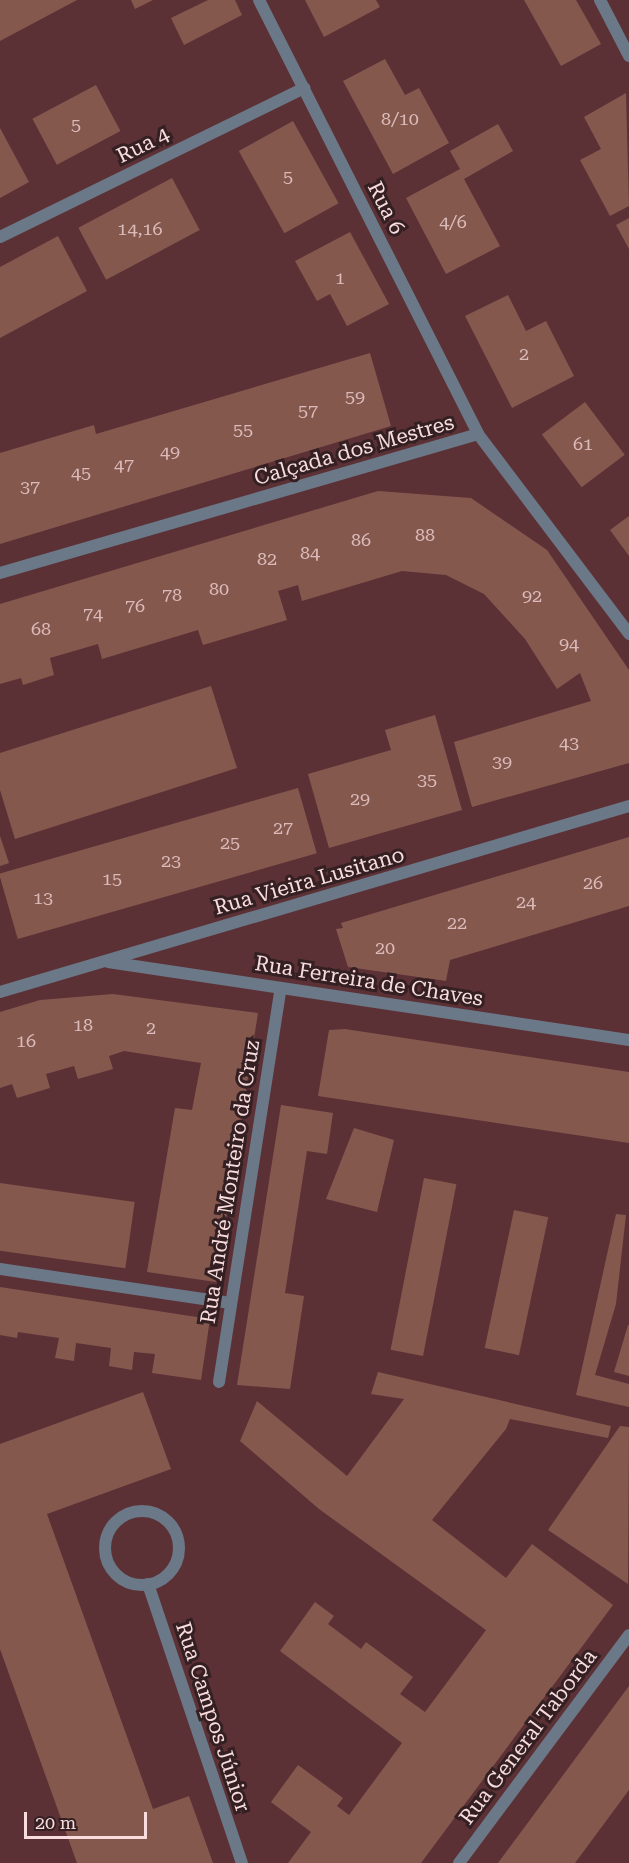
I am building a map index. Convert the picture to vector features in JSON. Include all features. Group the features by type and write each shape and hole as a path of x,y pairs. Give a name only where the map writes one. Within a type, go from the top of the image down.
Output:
{"street":[{"name":"Rua 6","path":"259,0 478,434"},
{"path":"600,0 629,56"},
{"name":"Rua 4","path":"0,237 304,88"},
{"name":"Calçada dos Mestres","path":"0,573 478,434 629,634"},
{"name":"Rua Vieira Lusitano","path":"0,992 629,806"},
{"name":"Rua Ferreira de Chaves","path":"103,961 629,1040"},
{"name":"Rua André Monteiro da Cruz","path":"219,1382 281,988"},
{"path":"0,1269 231,1303"},
{"path":"144,1510 165,1519 178,1539 176,1562 170,1572 148,1584 125,1581 115,1573 105,1550 112,1526 132,1512 144,1510"},
{"name":"Rua Campos Júnior","path":"148,1584 242,1863"},
{"name":"Rua General Taborda","path":"459,1863 629,1635"}],"building":[{"path":"0,0 77,0 0,41"},
{"path":"131,0 153,0 135,9"},
{"path":"208,0 235,0 242,15 184,45 171,18"},
{"path":"305,0 376,0 380,7 324,37"},
{"path":"524,0 576,0 601,44 561,66"},
{"path":"385,59 405,95 419,88 449,143 393,174 343,81"},
{"path":"96,85 120,131 57,165 32,119"},
{"path":"626,93 629,206 610,216 580,160 601,149 584,117"},
{"path":"293,121 339,203 284,233 239,151"},
{"path":"498,124 513,151 464,179 500,246 446,274 406,198 460,169 450,151"},
{"path":"0,128 29,182 0,198"},
{"path":"172,178 200,230 106,280 78,228"},
{"path":"629,218 629,249 616,225"},
{"path":"350,232 389,304 347,326 330,294 317,301 295,261"},
{"path":"58,236 87,291 0,338 0,267"},
{"path":"508,295 526,331 546,321 574,376 512,408 465,316"},
{"path":"370,353 391,426 0,544 0,453 94,425 96,434"},
{"path":"585,402 625,455 582,487 542,434"},
{"path":"378,491 471,498 547,550 629,670 629,763 472,807 454,742 591,701 580,673 557,689 525,639 484,594 446,575 402,571 302,601 298,585 278,591 287,620 203,645 198,630 102,659 98,644 50,658 54,675 23,685 21,678 0,684 0,604"},
{"path":"629,516 629,556 610,530"},
{"path":"211,686 237,768 15,839 0,790 0,753"},
{"path":"435,715 462,810 329,848 308,774 391,750 385,730"},
{"path":"298,788 317,853 18,939 0,873"},
{"path":"0,836 9,863 0,866"},
{"path":"629,837 629,906 450,960 446,981 348,967 336,929 343,928 341,923"},
{"path":"113,994 258,1013 216,1282 147,1272 175,1108 192,1110 201,1063 124,1051 109,1056 113,1069 78,1079 74,1066 46,1074 50,1088 17,1098 12,1084 0,1088 0,1012 40,1000"},
{"path":"345,1029 629,1072 629,1143 318,1096 329,1030"},
{"path":"281,1105 333,1113 327,1154 307,1151 285,1293 304,1296 290,1389 237,1385"},
{"path":"354,1128 394,1140 377,1212 326,1199"},
{"path":"424,1178 456,1184 423,1356 391,1350"},
{"path":"0,1183 135,1202 125,1268 0,1251"},
{"path":"514,1210 548,1217 519,1355 485,1348"},
{"path":"616,1214 626,1215 616,1304 595,1375 629,1384 629,1407 576,1395"},
{"path":"0,1287 210,1319 201,1380 152,1373 155,1354 134,1352 132,1370 109,1366 111,1348 76,1343 74,1361 55,1358 59,1338 18,1332 17,1338 0,1335"},
{"path":"629,1325 629,1376 614,1372"},
{"path":"378,1372 611,1426 608,1438 510,1419 506,1429 432,1520 506,1578 532,1544 613,1605 421,1863 288,1863 311,1832 271,1802 298,1765 343,1798 337,1806 349,1815 402,1743 280,1651 315,1602 334,1616 328,1624 361,1649 366,1642 413,1677 400,1694 425,1712 486,1630 319,1509 240,1441 257,1401 347,1476 404,1399 371,1394"},
{"path":"143,1392 171,1469 47,1514 153,1809 189,1796 213,1863 77,1863 0,1649 0,1444"},
{"path":"620,1426 629,1427 628,1584 548,1530"},
{"path":"629,1686 629,1790 575,1863 498,1863"}]}
